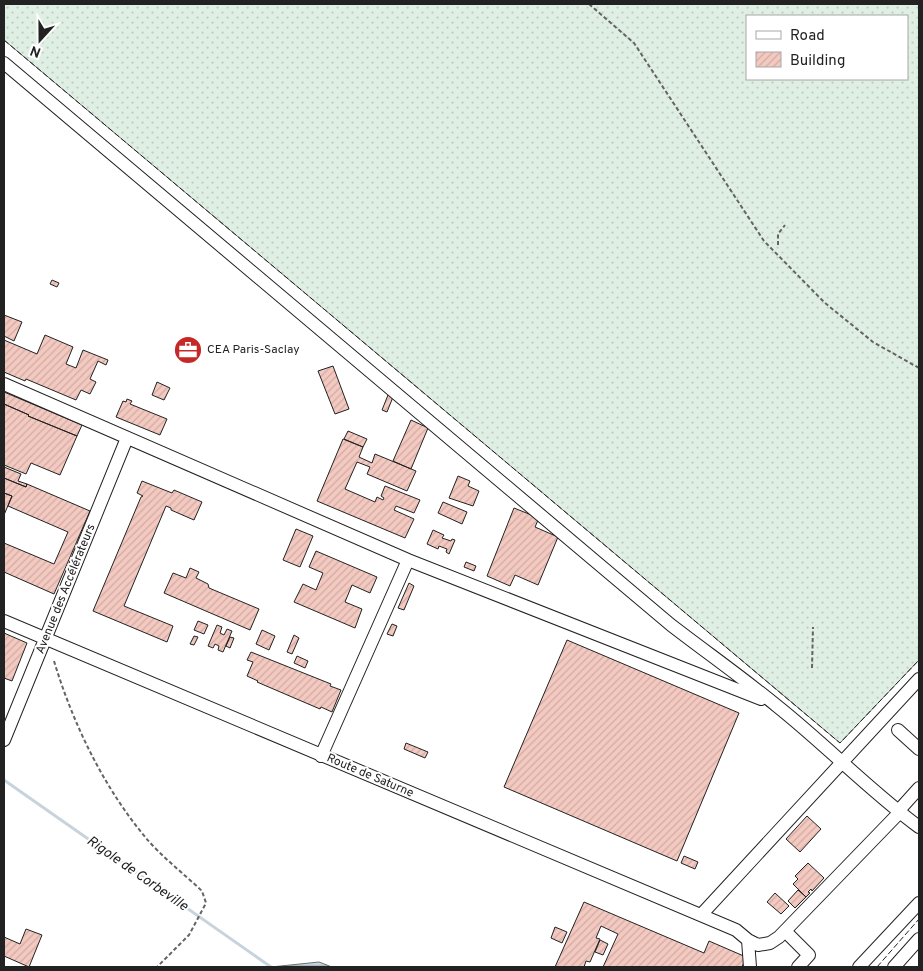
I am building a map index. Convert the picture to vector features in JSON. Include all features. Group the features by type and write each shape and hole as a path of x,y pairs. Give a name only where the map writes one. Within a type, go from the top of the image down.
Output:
{"street":[{"path":"4,63 671,626 777,706 843,762 890,806 919,826"},
{"path":"4,384 408,560 777,706"},
{"name":"Avenue des Accélérateurs","path":"4,740 127,438"},
{"path":"321,756 408,560"},
{"name":"Route de Saturne","path":"4,621 736,930 748,940"},
{"path":"701,915 919,679"},
{"path":"898,730 919,749"},
{"path":"748,940 758,945 770,943 785,931 900,812 901,808 919,788"},
{"path":"859,967 919,903"},
{"path":"785,931 809,955 798,967"},
{"path":"894,967 919,939"},
{"path":"748,940 750,967"}],"path":[{"path":"589,4 634,43 764,241 825,304 873,342 919,368"},
{"path":"778,245 778,234 785,225"},
{"path":"812,668 813,627"},
{"path":"54,661 75,717 97,763 123,808 147,839 202,891 206,903 189,935 157,967"}],"green space":[{"path":"4,4 919,4 919,660 840,743 4,40"}],"shaded area":[{"path":"319,962 332,967 271,967"}],"building":[{"path":"52,280 59,283 57,287 50,284"},
{"path":"4,315 22,322 14,341 4,336"},
{"path":"45,335 73,347 66,364 76,368 83,350 108,360 106,365 98,361 90,379 96,382 90,394 81,390 76,400 4,372 4,340 37,354"},
{"path":"333,366 349,409 335,414 318,371"},
{"path":"157,382 170,388 164,400 152,395"},
{"path":"4,392 82,425 77,436 4,404"},
{"path":"388,395 393,397 387,412 382,410"},
{"path":"127,399 132,401 130,404 167,419 160,435 116,417 123,401 126,402"},
{"path":"4,404 77,436 60,475 31,463 26,474 4,465"},
{"path":"411,420 428,428 411,469 393,461"},
{"path":"348,431 367,439 363,447 344,439"},
{"path":"343,439 363,447 359,457 372,463 375,454 416,471 407,491 367,474 370,467 357,462 345,489 375,502 377,497 383,500 384,498 381,496 385,486 420,500 414,513 396,506 394,510 414,519 405,538 317,501"},
{"path":"4,467 21,474 18,481 27,484 26,487 4,478"},
{"path":"458,476 470,481 468,486 479,491 473,506 449,498"},
{"path":"4,478 26,487 27,484 90,511 54,594 4,572 4,543 54,564 68,532 8,506 12,496 4,493"},
{"path":"142,481 172,493 174,490 202,502 194,520 166,506 124,606 173,626 167,642 93,611 143,496 137,493"},
{"path":"4,493 12,496 4,515"},
{"path":"443,502 467,512 462,524 438,513"},
{"path":"514,508 539,518 535,527 558,537 538,585 515,575 510,586 487,576"},
{"path":"296,529 313,536 300,567 283,560"},
{"path":"433,530 444,535 442,538 451,541 452,539 455,540 449,554 446,552 447,549 439,546 438,549 427,544"},
{"path":"316,551 377,577 370,593 352,585 345,602 362,609 355,628 294,602 303,584 316,590 323,573 309,567"},
{"path":"466,562 476,566 474,571 464,567"},
{"path":"190,568 199,572 196,578 208,584 209,588 259,609 250,630 164,593 173,573 186,578"},
{"path":"409,583 414,586 404,610 398,608"},
{"path":"198,621 208,625 204,634 194,630"},
{"path":"392,624 397,626 393,636 387,634"},
{"path":"217,625 222,627 220,633 224,635 227,629 232,631 223,652 218,650 219,646 215,644 213,648 208,646"},
{"path":"262,630 275,636 269,650 256,644"},
{"path":"4,633 27,643 12,681 4,678"},
{"path":"294,635 299,638 292,654 287,652"},
{"path":"194,636 198,637 194,645 190,644"},
{"path":"230,637 234,638 230,648 226,646"},
{"path":"567,640 739,713 677,861 504,787"},
{"path":"251,652 331,684 330,686 341,690 332,712 321,707 320,709 247,676 253,662 247,660"},
{"path":"297,656 308,661 305,668 294,663"},
{"path":"406,743 428,752 425,758 404,749"},
{"path":"807,816 821,829 800,852 786,839"},
{"path":"684,856 698,862 695,869 681,863"},
{"path":"808,863 824,878 812,891 811,889 808,892 810,893 806,897 793,884 798,879 795,876"},
{"path":"798,890 806,897 795,908 788,901"},
{"path":"775,893 789,906 781,914 767,902"},
{"path":"584,902 704,953 709,941 746,957 742,967 603,967 618,934 601,926 596,938 600,939 590,962 586,961 584,967 555,967"},
{"path":"555,927 567,932 562,943 551,938"},
{"path":"26,929 42,935 29,967 4,956 4,937 20,944"},
{"path":"600,940 608,944 603,955 595,952"}],"waterway":[{"name":"Rigole de Corbeville","path":"4,780 271,967"}],"fence":[{"path":"4,40 840,743 919,660"},
{"path":"877,967 919,919"}],"place":[{"name":"CEA Paris-Saclay","path":"188,350"}]}
